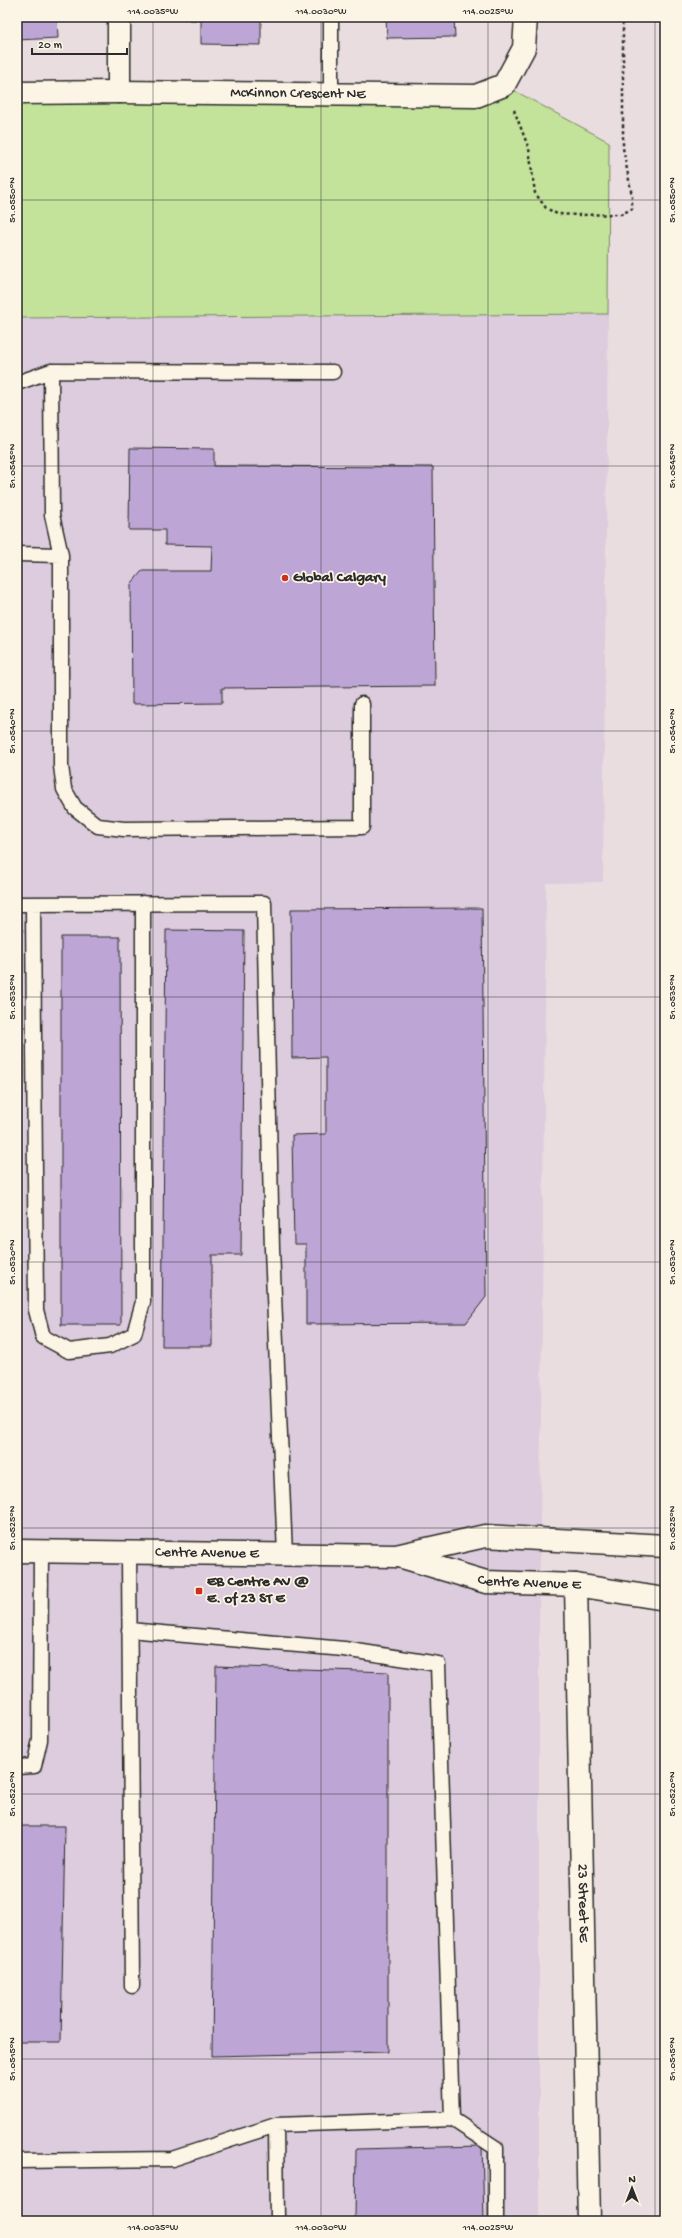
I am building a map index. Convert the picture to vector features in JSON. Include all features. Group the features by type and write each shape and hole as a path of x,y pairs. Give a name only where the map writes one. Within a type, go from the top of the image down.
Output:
{"street":[{"path":"119,92 120,17"},
{"path":"504,85 524,48 526,17"},
{"name":"McKinnon Crescent NE","path":"17,93 119,92 331,96 476,96 504,85"},
{"name":"Centre Avenue E","path":"17,1551 396,1556 485,1536 665,1546"},
{"name":"Centre Avenue E","path":"396,1556 486,1582 576,1585 665,1599"},
{"name":"23 Street SE","path":"576,1585 589,2221"}],"lane":[{"path":"331,17 331,96"},
{"path":"51,371 52,516 61,555 62,774 64,789 75,808 98,826 124,829 362,827 362,704"},
{"path":"17,383 51,371 333,372"},
{"path":"17,554 61,555"},
{"path":"33,904 36,1310 43,1337 69,1351 110,1346 134,1334 143,1302 143,903"},
{"path":"17,904 264,903 272,1249 285,1554"},
{"path":"17,1767 34,1766 40,1740 41,1551"},
{"path":"129,1553 132,1986"},
{"path":"129,1630 344,1649 438,1664 452,2119"},
{"path":"17,2161 172,2159 276,2125 452,2119 496,2148 496,2221"},
{"path":"276,2125 276,2221"}],"path":[{"path":"504,85 529,149 535,192 546,208 557,214 579,215 621,214 632,209 632,196 623,148 623,17"}],"shaded area":[{"path":"608,314 603,882 546,883 539,1630 539,2221 17,2221 17,318"}],"green space":[{"path":"504,85 609,142 608,314 17,318 17,93"}],"building":[{"path":"17,17 57,17 58,38 17,40"},
{"path":"189,17 261,17 261,45 201,44 201,20 189,20"},
{"path":"386,17 454,17 455,37 387,38"},
{"name":"Global Calgary","path":"130,448 214,449 214,466 433,467 435,686 222,688 222,703 132,704 131,584 142,571 211,571 212,546 165,545 165,530 129,530"},
{"path":"482,908 486,1297 466,1323 306,1324 306,1244 294,1244 292,1135 326,1134 326,1057 292,1058 291,909"},
{"path":"166,930 244,931 241,1255 212,1255 212,1346 162,1346"},
{"path":"61,937 120,937 121,1325 61,1325"},
{"path":"216,1666 388,1672 388,2052 212,2056"},
{"path":"17,1826 65,1826 61,2042 17,2042"},
{"path":"482,2146 484,2221 355,2221 356,2149"}],"place":[{"name":"Global Calgary","path":"285,578"},
{"name":"EB Centre AV @ E. of 23 ST E","path":"199,1591"}]}
